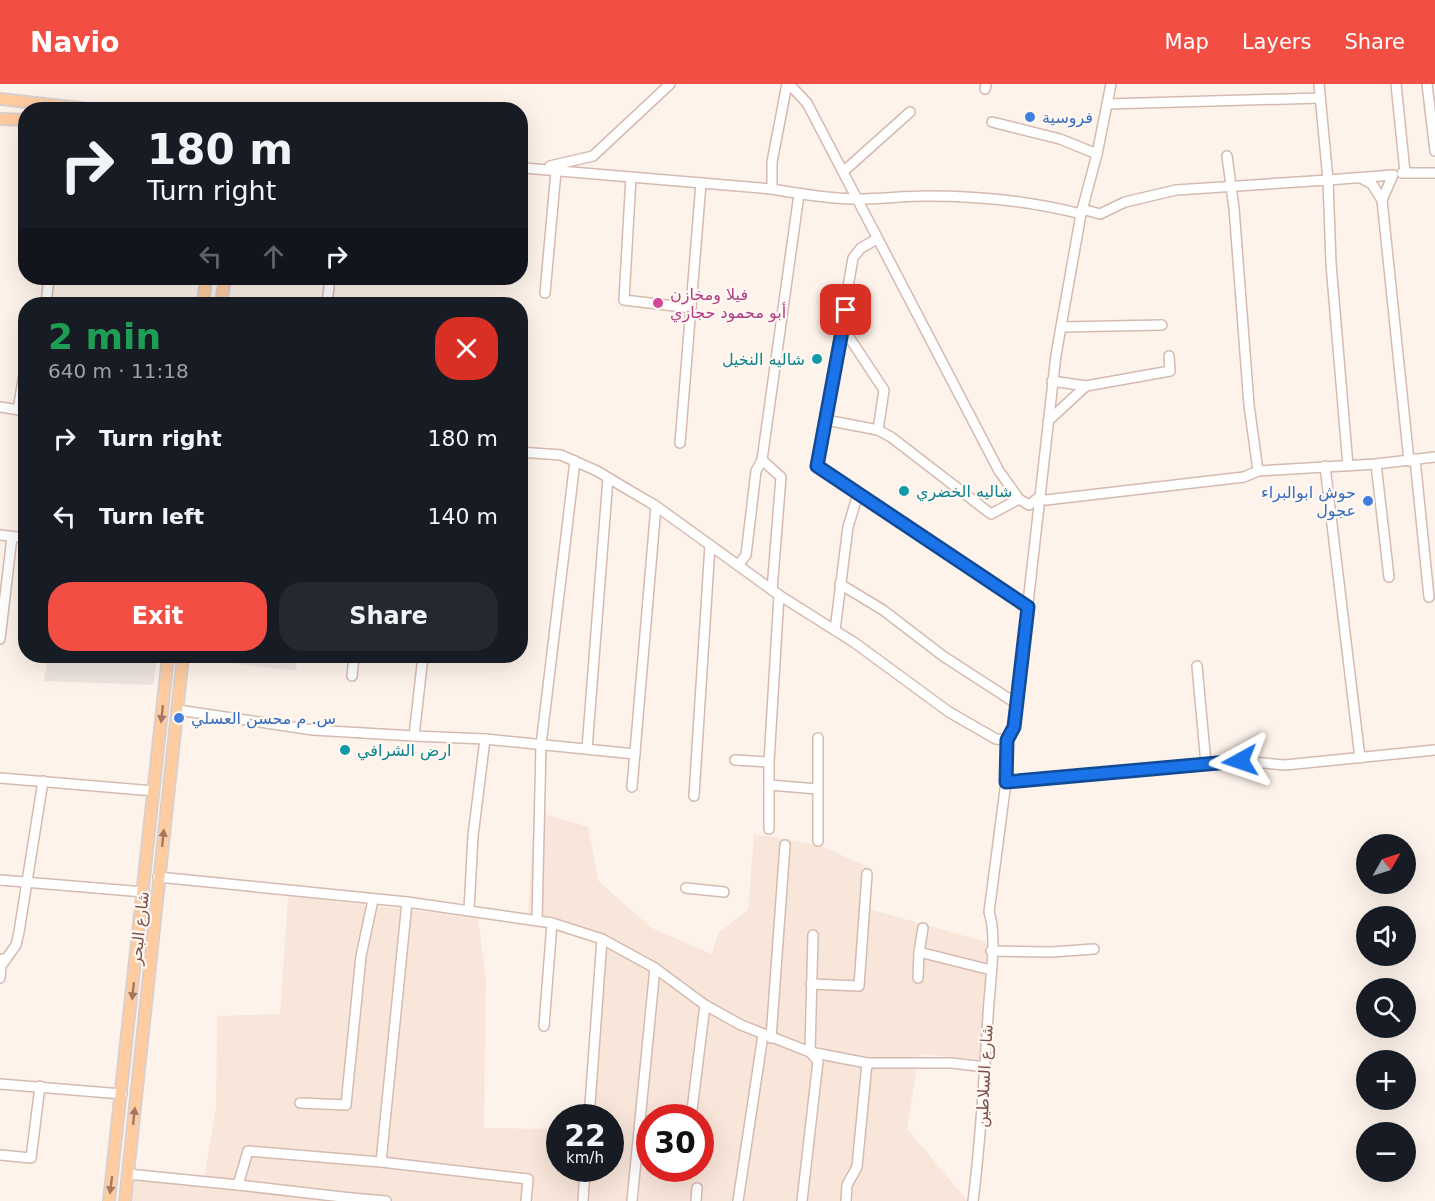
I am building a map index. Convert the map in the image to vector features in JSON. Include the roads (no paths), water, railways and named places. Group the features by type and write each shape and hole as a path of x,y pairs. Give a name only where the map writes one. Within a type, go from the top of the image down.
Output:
{"main road":[{"path":"0,99 26,102"},
{"path":"0,119 18,120"},
{"name":"شارع البحر","path":"109,1201 167,663"},
{"name":"شارع البحر","path":"125,1201 182,663"}],"street":[{"path":"528,168 562,165 593,156 670,84"},
{"path":"788,84 807,103 999,471 1019,499 1029,505 1038,498 1046,500 1244,477 1258,471 1376,464 1435,457"},
{"path":"772,189 772,162 788,84"},
{"path":"1101,84 1111,85"},
{"path":"1319,84 1348,466"},
{"path":"1396,84 1406,172"},
{"path":"1427,84 1435,151"},
{"name":"شارع السلاطين","path":"973,1201 986,1067 993,924 989,912 1006,782 1007,740 1014,727 1017,704 1052,381 1081,211 1097,154 1111,85"},
{"path":"1107,104 1320,98"},
{"path":"844,171 910,112"},
{"path":"992,123 1060,139 1097,154"},
{"path":"1227,156 1249,405 1258,471"},
{"path":"528,169 772,189 799,194 859,199 926,196 987,199 1046,205 1100,214 1125,201 1176,190 1230,188 1393,175 1406,172 1435,173"},
{"path":"545,293 556,171"},
{"path":"1382,200 1393,175"},
{"path":"631,177 624,300 690,309"},
{"path":"1359,177 1372,184 1382,200 1428,597"},
{"path":"680,443 701,183"},
{"path":"738,565 746,555 756,471 762,460 799,194"},
{"path":"877,239 861,248 854,258 817,466 1028,607"},
{"path":"1061,327 1162,325"},
{"path":"843,328 884,390 878,430"},
{"path":"1052,381 1086,386 1170,371 1168,356"},
{"path":"1048,421 1086,386"},
{"path":"0,407 18,409"},
{"path":"826,420 878,430 891,437 992,514 1019,499"},
{"path":"528,452 548,453 575,461 656,506 949,712 996,739 1007,740"},
{"path":"762,460 781,477 769,762 769,829"},
{"path":"537,920 541,745 575,461"},
{"path":"1376,464 1389,577"},
{"path":"1324,466 1360,758"},
{"path":"587,749 608,478"},
{"path":"835,630 848,527 858,494"},
{"path":"632,787 656,506"},
{"path":"0,535 18,537"},
{"path":"0,639 12,537"},
{"path":"694,796 710,545"},
{"path":"840,584 883,610 943,657 1017,704"},
{"path":"352,676 353,663"},
{"path":"414,736 422,663"},
{"path":"1197,666 1206,764"},
{"path":"178,710 313,730 486,739 635,754"},
{"path":"818,738 818,841"},
{"path":"470,910 473,836 486,739"},
{"path":"1006,782 1240,761 1285,765 1435,750"},
{"path":"735,760 769,762"},
{"path":"0,778 154,791"},
{"path":"0,978 3,959 16,945 43,781"},
{"path":"769,785 818,789"},
{"path":"738,1201 767,1036 784,844"},
{"path":"811,984 859,986 867,874"},
{"path":"158,877 407,902 552,923 602,939 655,968 705,1005 767,1036 810,1052 867,1063 951,1063 986,1067"},
{"path":"0,880 144,892"},
{"path":"686,888 724,892"},
{"path":"300,1103 346,1105 361,956 374,900"},
{"path":"381,1162 407,902"},
{"path":"544,1026 552,923"},
{"path":"918,978 923,928"},
{"path":"802,1201 818,1061 810,1052 813,935"},
{"path":"590,1104 602,939"},
{"path":"991,951 1052,952 1094,949"},
{"path":"919,952 991,970"},
{"path":"632,1201 655,968"},
{"path":"694,1104 705,1005"},
{"path":"846,1201 847,1185 857,1167 867,1063"},
{"path":"0,1084 122,1094"},
{"path":"0,1155 31,1158 40,1086"},
{"path":"238,1185 248,1151 381,1162 528,1179 526,1201"},
{"path":"128,1174 386,1201"},
{"path":"583,1201 584,1182"},
{"path":"696,1201 697,1188"}],"place":[{"name":"فروسية","path":"1030,117"},
{"name":"فيلا ومخازن أبو محمود حجازي","path":"658,303"},
{"name":"شاليه النخيل","path":"817,359"},
{"name":"شاليه الخضري","path":"904,491"},
{"name":"حوش ابوالبراء عجول","path":"1368,501"},
{"name":"س. م محسن العسلي","path":"179,718"},
{"name":"ارض الشرافي","path":"345,750"}]}
